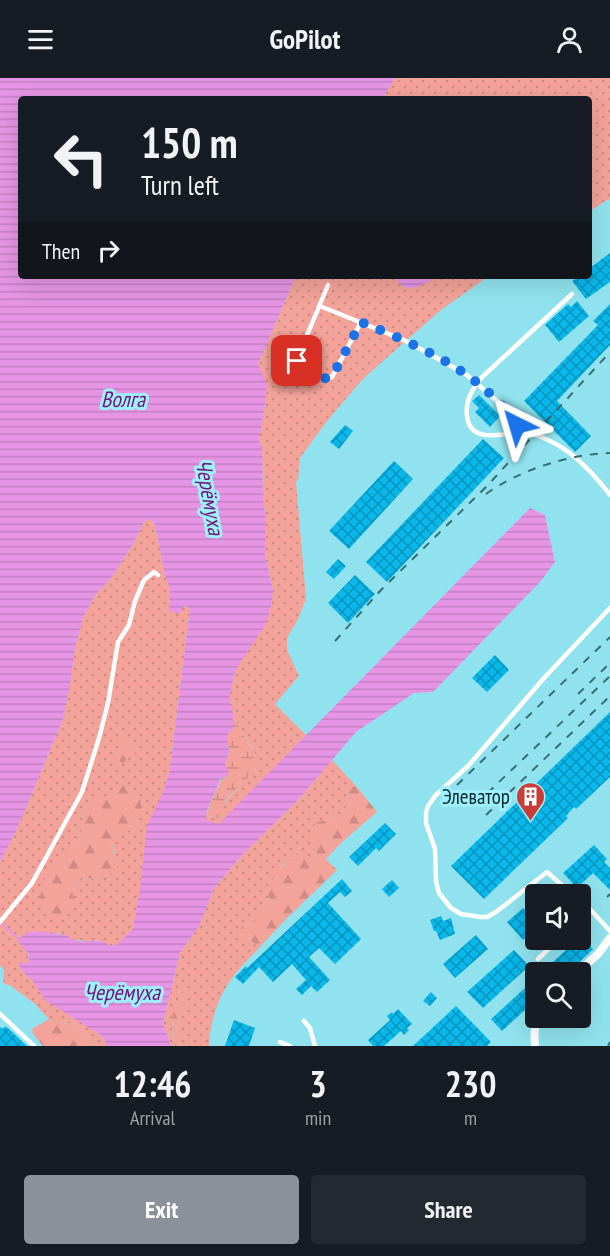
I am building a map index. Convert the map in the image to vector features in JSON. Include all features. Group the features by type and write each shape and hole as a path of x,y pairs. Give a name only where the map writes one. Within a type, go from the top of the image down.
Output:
{"street":[{"path":"589,962 610,938"},
{"path":"535,1028 535,1046"}],"lane":[{"path":"328,285 297,361 302,370 311,376 324,379 332,377 361,322"},
{"path":"527,433 492,436 483,434 471,428 466,406 477,383 489,370 572,294"},
{"path":"320,306 419,347 467,375 502,406 517,425 527,433 550,440 574,457 594,475 610,495"},
{"path":"0,922 32,883 82,792 108,703 118,642 129,625 135,601 144,580 154,572 158,575"},
{"path":"525,889 487,917 467,916 456,911 441,897 437,888 435,849 426,823 426,812 435,796 469,765 544,678 610,608"},
{"path":"532,884 547,872 561,884"},
{"path":"591,910 610,931"},
{"path":"538,959 547,950"},
{"path":"0,1014 34,1046"},
{"path":"304,1021 310,1028 315,1046"},
{"path":"280,1041 290,1046"}],"green space":[{"path":"395,78 610,78 610,201 609,199 592,210 592,96 384,96"},
{"path":"295,279 396,279 408,288 431,279 485,279 442,309 366,376 327,421 300,458 296,482 306,599 287,638 287,650 299,676 275,704 306,735 219,825 206,820 206,816 219,818 221,808 256,768 253,749 241,732 233,713 230,693 235,672 273,590 265,555 266,521 262,450 259,440 265,405 258,364"},
{"path":"149,519 154,523 156,530 170,590 169,610 185,606 190,608 170,769 157,807 133,929 118,944 110,946 97,940 74,941 59,933 50,934 25,950 28,953 29,962 23,972 65,1011 99,1034 107,1046 91,1046 81,1027 49,1019 34,1003 11,986 3,983 4,969 0,966 0,862 18,827 63,719 75,648 83,618 95,595 111,578 132,546 144,522","holes":["126,785 111,840 115,853 100,879 81,878 72,891 71,847 84,827 82,813"]},
{"path":"233,713 241,732 259,759 251,774 225,801 221,816 219,818 206,816 222,778 227,776 225,765 229,752 227,736 233,728"},
{"path":"129,739 137,751 123,763 113,758 122,740"},
{"path":"332,760 357,787 349,787 346,794 350,800 336,816 317,822 311,833 317,858 312,863 292,860 283,865 267,895 272,900 244,940 253,942 259,948 235,975 220,998 214,1014 209,1046 182,1046 178,1028 180,1014 187,996 181,994 173,1020 172,1032 175,1046 171,1046 163,1023 180,953 199,926 214,888 242,855 298,800"},
{"path":"126,784 140,798 142,813 136,827 111,840 118,870 100,879 81,878 72,891 76,907 59,918 46,910 40,897 45,878 62,851 71,847 84,827 82,813 89,800 104,800"},
{"path":"349,787 357,787 377,812 326,859 337,870 259,948 253,942 237,936 240,929 248,921 254,922 272,900 265,889 284,865 292,860 294,854 304,856 312,863 317,858 310,844 311,833 317,822 340,814 350,800 346,794"},
{"path":"184,991 187,996 180,1014 178,1028 182,1046 175,1046 172,1032 174,1010"},
{"path":"49,1019 81,1027 91,1046 43,1046 33,1034 32,1029"}],"water":[{"path":"0,78 395,78 384,96 18,96 18,279 295,279 258,364 267,385 259,440 262,450 266,521 265,555 273,590 272,603 266,624 235,672 230,693 233,728 227,736 229,752 225,765 229,771 227,776 221,778 207,810 206,820 219,824 530,508 545,515 555,562 540,582 433,692 414,693 356,732 298,800 242,855 214,888 199,926 180,953 163,1023 171,1046 107,1046 99,1034 46,1001 19,965 21,962 26,964 29,962 28,953 18,942 27,933 37,932 65,935 77,941 100,941 110,946 118,944 133,929 148,824 164,790 170,769 190,608 185,606 177,614 169,610 170,590 154,523 149,519 144,522 132,546 111,578 95,595 83,618 75,648 63,719 18,827 0,862"},
{"path":"398,279 432,279 414,288 403,286"}],"building":[{"path":"610,253 610,282 586,299 572,281 592,279 592,266"},
{"path":"577,301 589,316 559,342 545,325 568,304 571,307"},
{"path":"610,304 610,345 557,401 591,436 575,452 524,401 598,325 593,321"},
{"path":"479,395 500,416 490,427 475,412 479,408 472,401"},
{"path":"345,425 353,431 339,449 330,442"},
{"path":"483,439 504,458 387,582 366,562"},
{"path":"394,461 413,479 349,549 329,531"},
{"path":"338,559 346,566 334,579 326,572"},
{"path":"355,575 375,594 348,623 328,603"},
{"path":"495,655 509,670 487,692 472,678"},
{"name":"Элеватор","path":"610,712 610,777 576,809 574,807 566,816 568,818 484,899 451,866"},
{"path":"385,823 396,834 379,851 376,848 358,866 349,857"},
{"path":"594,845 607,859 604,862 610,868 610,890 593,873 581,884 573,884 563,873"},
{"path":"342,879 352,891 345,897 340,892 328,903 361,939 335,964 319,948 309,957 330,980 317,992 311,986 302,995 296,989 306,980 292,964 273,982 259,967 243,984 235,977 246,966 247,968"},
{"path":"392,880 399,888 389,897 382,889"},
{"path":"523,908 525,910 525,938 523,940 507,922"},
{"path":"441,916 443,921 451,918 455,934 440,940 430,920"},
{"path":"476,935 488,949 455,978 443,964"},
{"path":"591,947 593,949 579,962 553,962 566,950 591,950"},
{"path":"514,950 525,962 525,970 483,1008 467,992"},
{"path":"525,988 525,1010 502,1031 491,1019"},
{"path":"431,992 437,998 430,1006 423,1001"},
{"path":"456,1006 491,1042 487,1046 413,1046"},
{"path":"398,1009 412,1024 407,1028 409,1030 404,1035 401,1031 384,1046 373,1046 368,1040 390,1020 387,1016"},
{"path":"234,1020 255,1028 249,1046 225,1046"},
{"path":"5,1026 27,1046 0,1046 0,1027 3,1029"}],"waterway":[{"path":"1,923 19,939"}],"railway":[{"path":"335,641 381,590 487,486 610,352"},
{"path":"486,494 499,485 545,465 578,456 610,453"},
{"path":"457,785 610,637"},
{"path":"578,694 610,663"},
{"path":"476,804 610,676"},
{"path":"486,815 610,696"},
{"path":"607,897 610,894"},
{"path":"608,1046 610,1042"}],"place":[{"name":"Элеватор","path":"531,822"}],"route":[{"path":"297,361 306,374 329,379 338,368 361,322 406,341 467,375 502,406 517,425"}],"water label":[{"name":"Волга","path":"123,399"},
{"name":"Черёмуха","path":"210,497"},
{"name":"Черёмуха","path":"122,992"}]}
